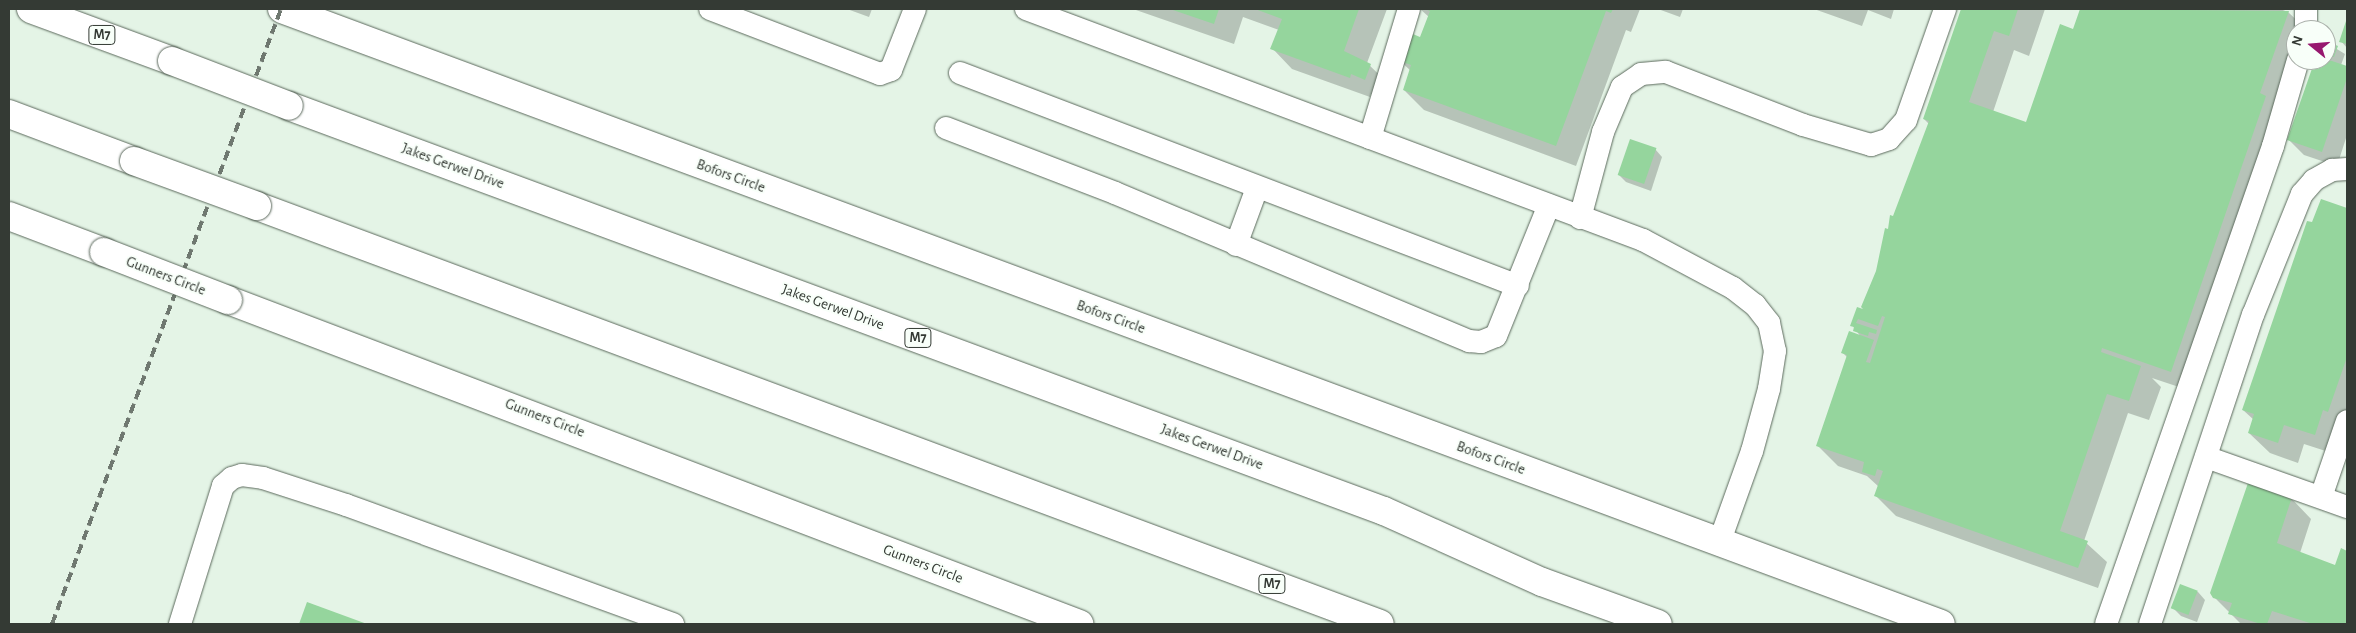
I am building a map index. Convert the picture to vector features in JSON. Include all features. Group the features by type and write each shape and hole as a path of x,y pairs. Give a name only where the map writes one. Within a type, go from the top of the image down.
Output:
{"main road":[{"name":"Jakes Gerwel Drive","path":"31,9 1384,511 1542,582 1658,624"},
{"name":"Bofors Circle","path":"282,9 1940,624"},
{"name":"M7","path":"9,114 1380,624"},
{"name":"Gunners Circle","path":"9,216 1079,624"}],"lane":[{"path":"710,9 880,74 892,70 915,9"},
{"path":"1026,9 1643,240 1698,268 1755,305 1769,324 1774,351 1769,389 1752,451 1718,543"},
{"path":"1370,138 1409,9"},
{"path":"1580,218 1603,132 1622,87 1641,74 1666,72 1803,125 1871,144 1889,139 1906,120 1945,9"},
{"path":"2106,624 2273,146 2295,70"},
{"path":"960,73 1257,188 1518,286"},
{"path":"946,128 1115,193 1468,341 1481,342 1496,336 1518,286 1549,205"},
{"path":"2150,624 2253,315 2302,194 2314,180 2332,170 2347,169"},
{"path":"1236,245 1257,188"},
{"path":"2321,497 2347,421"},
{"path":"2206,457 2347,507"},
{"path":"180,624 224,486 232,478 242,475 263,478 346,505 673,624"}],"building":[{"path":"1170,9 1219,9 1214,24"},
{"path":"1255,9 1359,9 1344,51 1371,64 1365,80 1351,74 1350,78 1270,49 1282,19"},
{"path":"1425,9 1613,9 1611,13 1606,11 1556,146 1403,90 1411,65 1397,60 1408,32 1420,37 1430,11"},
{"path":"1961,9 2018,9 2009,36 1994,31 1969,102 2026,122 2060,24 2073,29 2080,9 2289,11 2260,93 2266,96 2171,372 2102,348 2101,352 2141,366 2129,401 2107,394 2060,531 2088,541 2078,568 1874,496 1883,471 1877,469 1875,476 1862,472 1864,462 1816,446 1847,355 1841,353 1849,331 1874,340 1866,362 1870,363 1885,317 1882,316 1878,326 1858,319 1856,323 1877,330 1876,334 1869,332 1868,336 1853,331 1854,327 1850,326 1857,307 1863,309 1861,307 1876,271 1885,228 1888,229 1890,215 1893,216 1929,121 1923,119"},
{"path":"2347,18 2347,44 2339,42"},
{"path":"2336,62 2347,66 2347,78 2322,152 2287,140 2312,70 2336,70"},
{"path":"1630,139 1656,148 1644,184 1618,175"},
{"path":"2321,199 2347,208 2347,357 2328,412 2323,410 2315,435 2284,425 2278,443 2248,433 2254,414 2242,410 2307,221 2312,222"},
{"path":"2248,483 2292,497 2277,543 2335,565 2341,548 2347,551 2347,624 2313,624 2272,611 2267,624 2261,624 2228,614 2232,603 2213,598 2210,593"},
{"path":"2180,584 2198,591 2188,615 2171,608"},
{"path":"307,602 367,624 299,624"}],"railway":[{"path":"52,624 281,9"}]}
